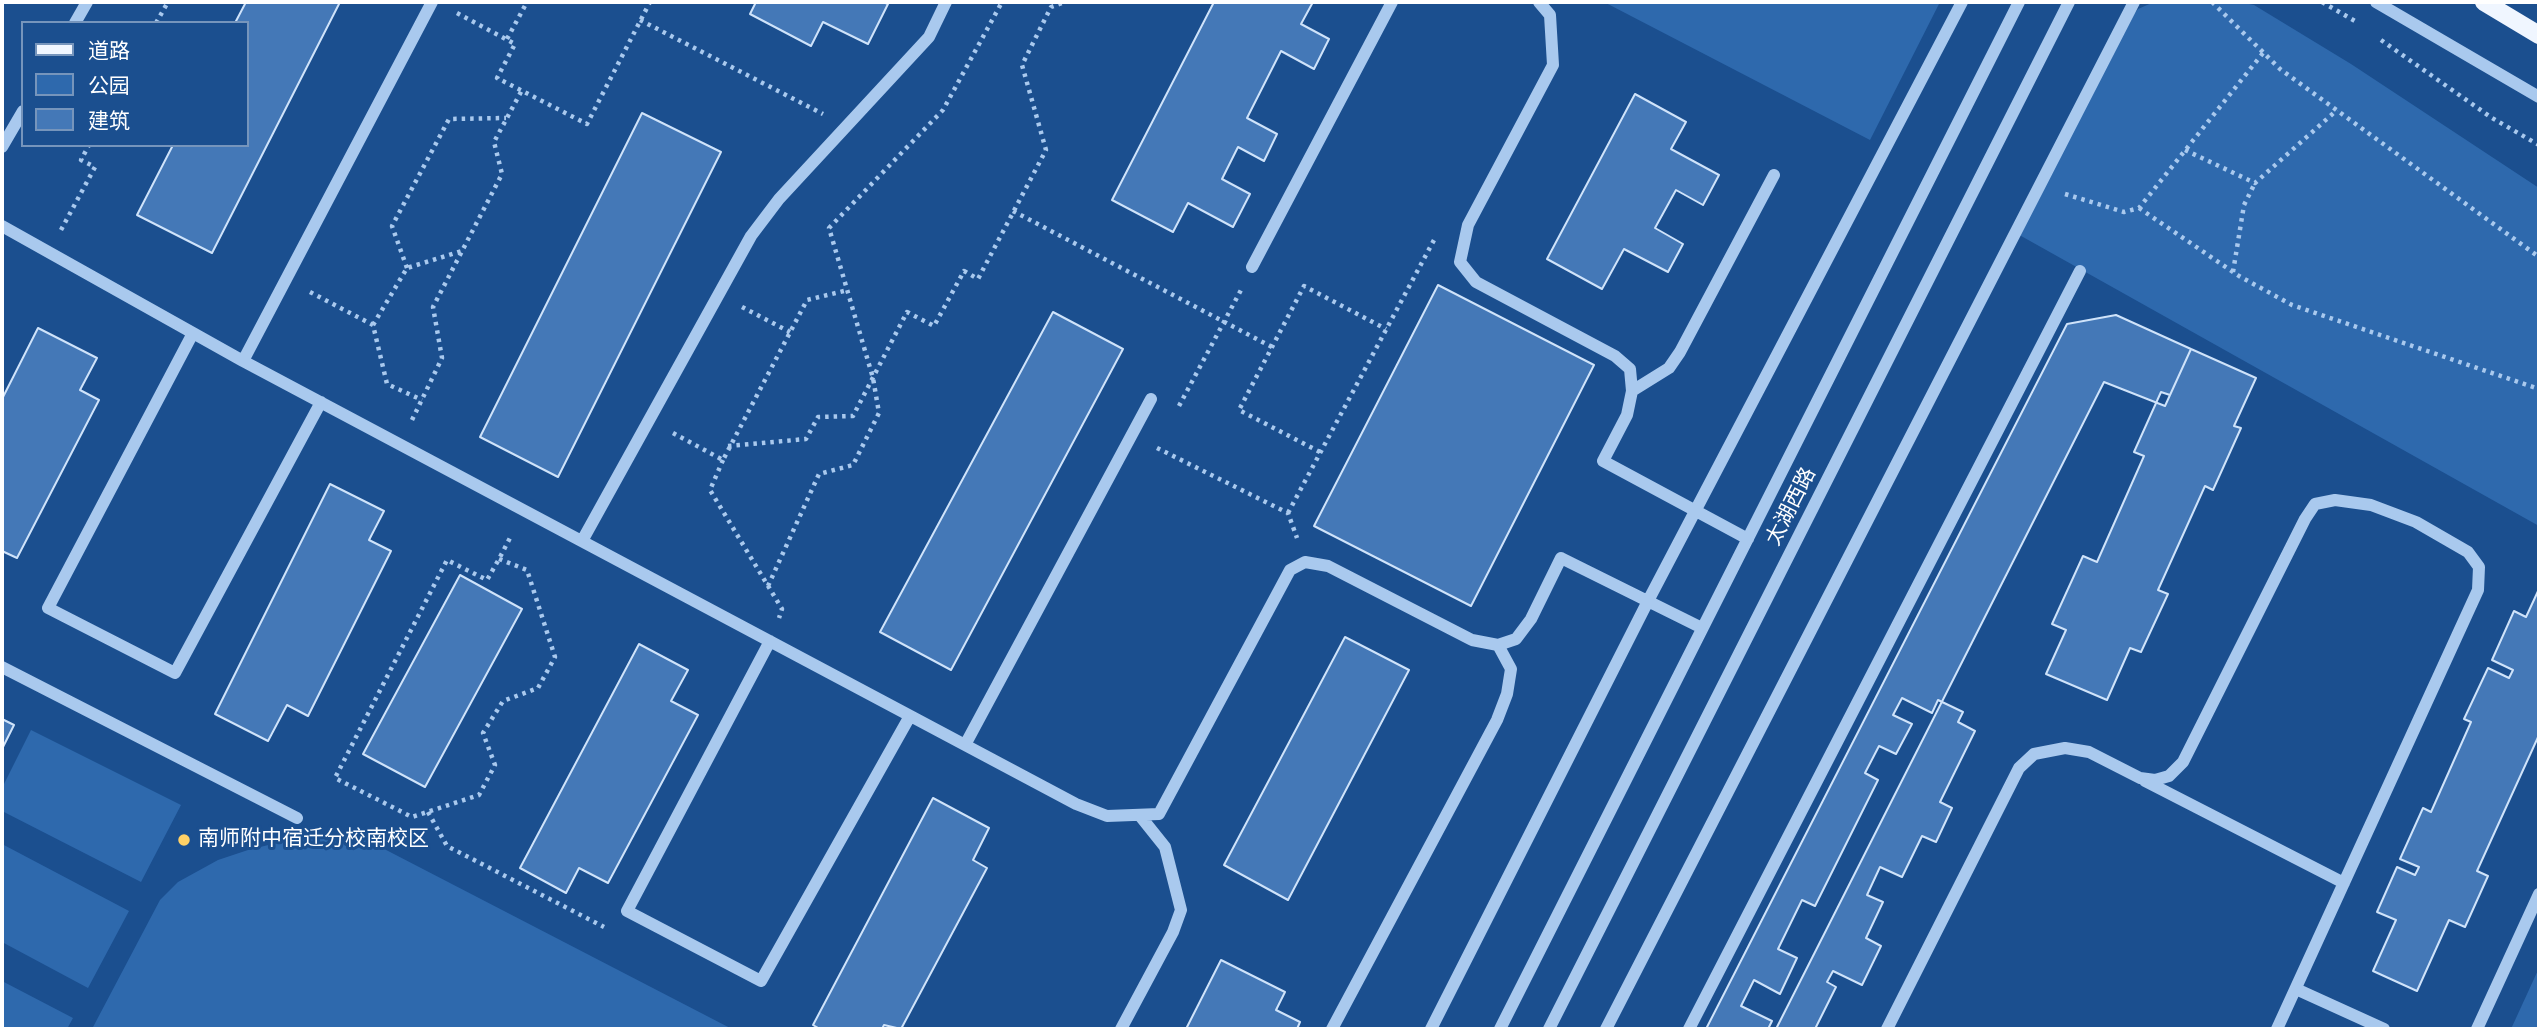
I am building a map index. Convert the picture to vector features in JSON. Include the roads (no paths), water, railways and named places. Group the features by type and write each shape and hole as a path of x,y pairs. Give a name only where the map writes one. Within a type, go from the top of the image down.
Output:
{"main road":[{"path":"2484,2 2539,35"}],"street":[{"path":"76,21 87,2"},
{"path":"243,361 432,2"},
{"path":"582,541 751,236 929,37 946,2"},
{"path":"1252,267 1392,2"},
{"path":"1539,2 1550,15 1553,65 1468,225 1460,262 1476,282 1615,356 1630,369 1632,391 1627,415 1603,461 1748,539"},
{"path":"1432,1029 1648,601 1962,2"},
{"name":"太湖西路","path":"1500,1029 2019,2"},
{"name":"太湖西路","path":"1549,1029 2069,2"},
{"path":"1606,1029 2134,2"},
{"path":"2376,2 2539,97"},
{"path":"2,147 21,114"},
{"path":"1632,391 1669,368 1680,352 1774,175"},
{"path":"2,226 243,361 965,745 1086,808 1107,816 1141,817 1159,814 1169,800 1290,570 1305,562 1328,566 1472,640 1498,645 1516,639 1531,619 1561,558 1702,628"},
{"path":"1689,1029 2080,271"},
{"path":"193,333 48,608 175,673 321,402"},
{"path":"965,745 1151,399"},
{"path":"2140,778 2155,780 2169,776 2183,762 2315,504 2335,500 2371,505 2416,522 2468,552 2479,567 2478,590 2277,1029"},
{"path":"770,641 627,911 761,981 910,716"},
{"path":"1332,1029 1497,720 1507,694 1511,669 1498,645"},
{"path":"2,667 297,818"},
{"path":"1887,1029 2020,768 2034,754 2065,748 2089,752 2344,883"},
{"path":"1121,1029 1173,932 1181,910 1165,848 1141,817"},
{"path":"2477,1029 2539,894"},
{"path":"2296,989 2384,1029"}],"place":[{"name":"南师附中宿迁分校南校区","path":"184,840"}]}
